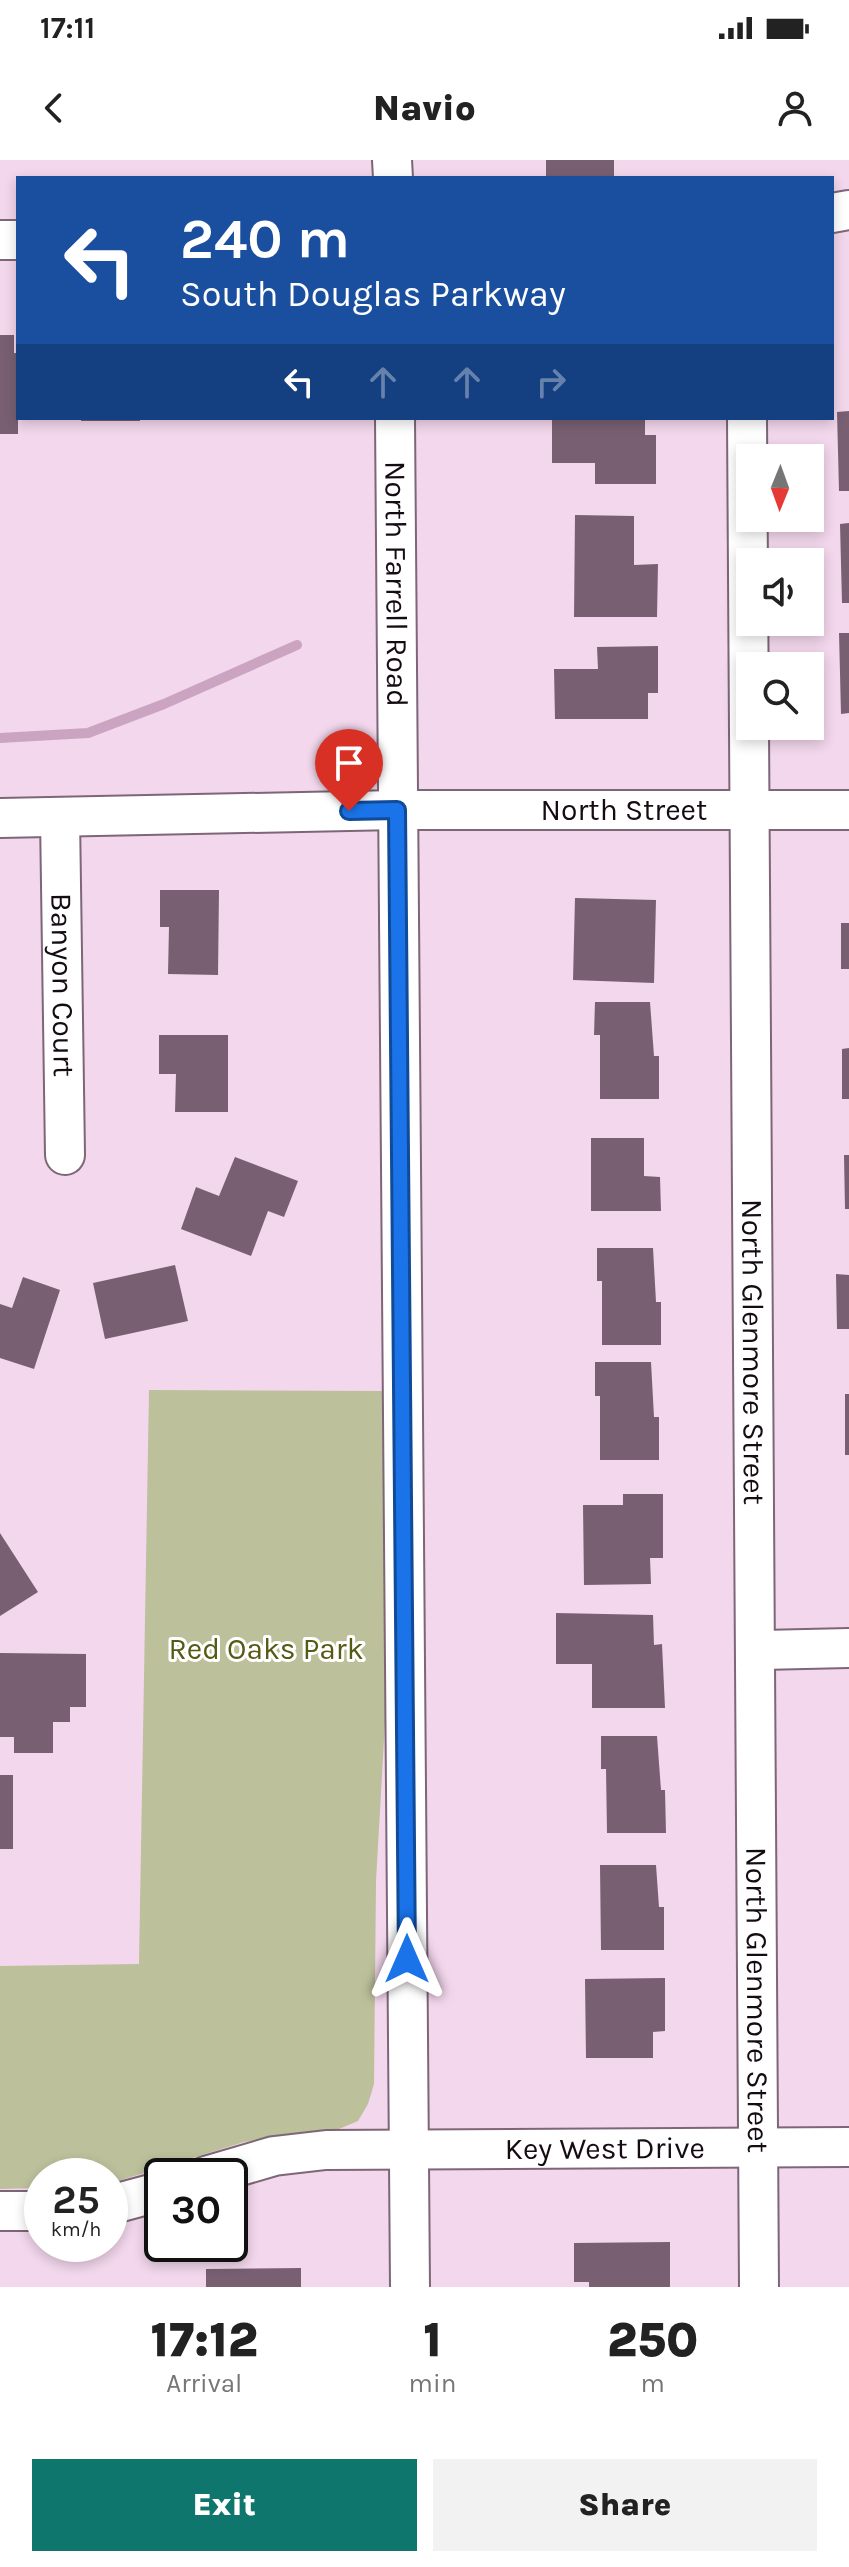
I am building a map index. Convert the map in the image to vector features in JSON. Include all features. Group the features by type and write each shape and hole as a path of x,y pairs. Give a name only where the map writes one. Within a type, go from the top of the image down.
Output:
{"street":[{"name":"North Farrell Road","path":"395,420 410,2287"},
{"name":"North Glenmore Street","path":"747,420 747,812 757,1650 759,2287"},
{"name":"North Street","path":"0,818 397,810 849,810"},
{"name":"Banyon Court","path":"60,817 65,1155"},
{"path":"757,1650 849,1648"},
{"name":"Key West Drive","path":"248,2164 274,2156 326,2150 849,2147"},
{"path":"0,2211 24,2211"}],"green space":[{"name":"Red Oaks Park","path":"149,1390 385,1391 389,1652 376,1881 374,2084 368,2104 358,2121 339,2129 244,2142 192,2158 144,2158 144,2173 128,2178 128,2158 24,2158 24,2188 0,2189 0,1966 139,1964"}],"building":[{"path":"546,160 614,160 614,176 546,176"},
{"path":"0,335 14,335 18,434 0,434"},
{"path":"849,411 849,491 839,491 837,412"},
{"path":"81,420 140,420 140,421"},
{"path":"552,420 645,420 645,435 656,435 656,484 595,484 595,463 552,463"},
{"path":"575,515 634,516 634,565 658,564 657,617 574,617"},
{"path":"849,523 849,603 842,603 840,524"},
{"path":"839,633 849,633 849,713 841,714"},
{"path":"658,646 658,693 648,693 648,719 555,719 554,669 598,669 597,647"},
{"path":"160,890 219,890 218,975 168,974 169,927 160,927"},
{"path":"575,898 656,900 654,983 573,980"},
{"path":"841,923 849,923 849,969 841,969"},
{"path":"595,1002 650,1002 654,1056 659,1056 659,1099 600,1099 600,1035 594,1035"},
{"path":"159,1035 228,1035 228,1112 175,1112 176,1074 159,1074"},
{"path":"849,1048 849,1099 842,1099 842,1049"},
{"path":"591,1138 644,1138 644,1176 660,1177 661,1211 591,1211"},
{"path":"844,1155 849,1155 849,1209 845,1209"},
{"path":"235,1157 298,1181 284,1217 268,1211 251,1256 181,1229 196,1187 219,1196"},
{"path":"597,1248 653,1248 656,1302 661,1302 661,1345 602,1345 602,1281 597,1281"},
{"path":"175,1265 188,1321 105,1339 93,1283"},
{"path":"836,1274 849,1275 849,1329 837,1329"},
{"path":"23,1277 60,1290 34,1369 0,1358 0,1304 12,1308"},
{"path":"595,1362 651,1362 654,1417 659,1417 659,1460 600,1460 600,1396 595,1396"},
{"path":"845,1394 849,1394 849,1455 845,1455"},
{"path":"623,1494 663,1494 663,1558 650,1558 651,1584 584,1585 583,1505 623,1505"},
{"path":"0,1533 38,1592 0,1616"},
{"path":"556,1613 653,1615 654,1645 662,1644 665,1708 592,1708 592,1664 556,1664"},
{"path":"0,1653 86,1654 86,1707 70,1707 70,1722 53,1722 53,1753 14,1753 14,1737 0,1737"},
{"path":"601,1736 657,1736 661,1790 665,1790 666,1833 607,1833 606,1769 601,1769"},
{"path":"0,1775 13,1775 13,1849 0,1849"},
{"path":"600,1865 656,1865 659,1907 664,1907 664,1950 601,1950"},
{"path":"665,1978 665,2031 653,2032 653,2058 586,2058 585,1979"},
{"path":"670,2242 670,2287 589,2287 589,2282 574,2282 574,2243"},
{"path":"301,2268 301,2287 206,2287 206,2269"}],"waterway":[{"path":"0,738 88,733 164,704 297,645"}],"route":[{"path":"349,811 397,810 407,1959"}]}
